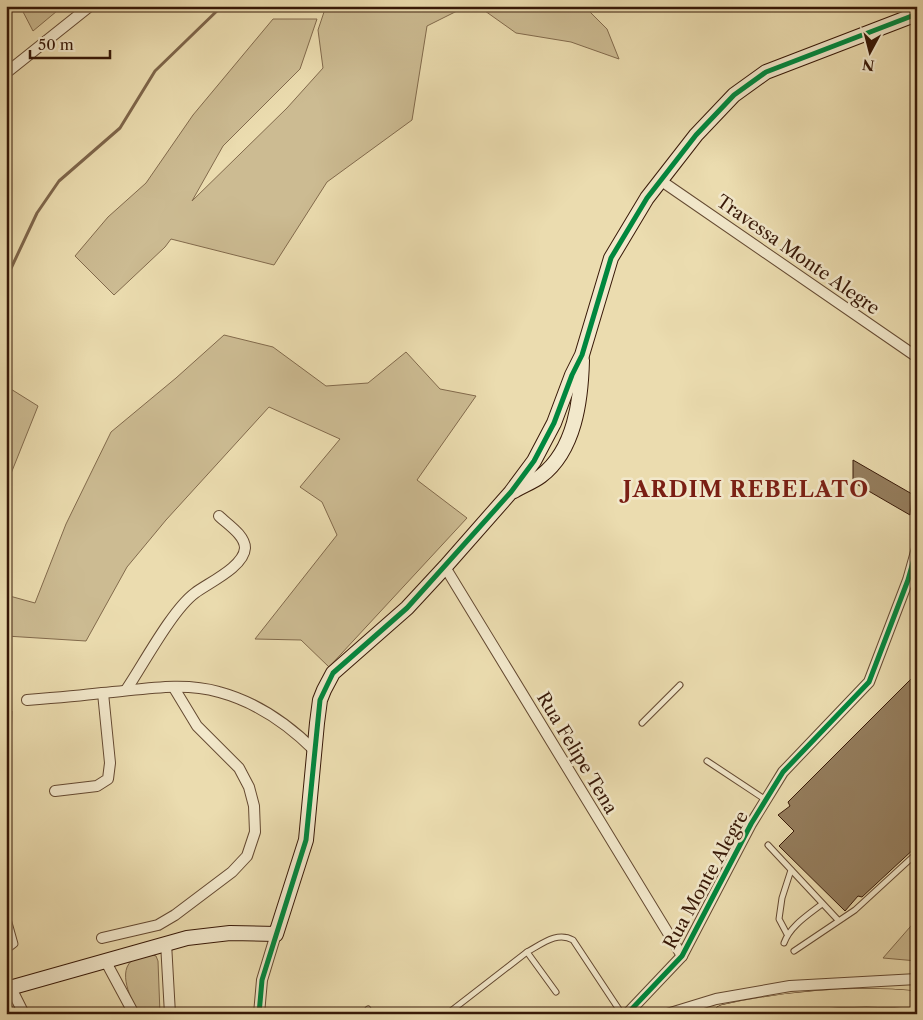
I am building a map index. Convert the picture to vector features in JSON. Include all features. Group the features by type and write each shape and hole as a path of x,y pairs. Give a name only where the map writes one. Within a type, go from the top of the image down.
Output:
{"highway":[{"path":"722,1014 751,1008 836,997 876,996 917,1000"}],"street":[{"path":"6,72 90,6"},
{"path":"259,1014 262,980 306,840 320,700 334,673 407,608 511,492 534,461 554,423 582,354 611,258 660,180 696,135 734,95 766,72 917,14"},
{"name":"Travessa Monte Alegre","path":"660,180 917,358"},
{"path":"511,492 541,477 564,447 578,408 582,354"},
{"path":"126,690 181,606 194,594 241,560 245,548 242,538 219,516"},
{"name":"Rua Monte Alegre","path":"630,1012 682,956 783,772 869,682 908,580 917,548"},
{"name":"Rua Felipe Tena","path":"445,566 682,956"},
{"path":"27,700 126,690 174,688 217,691 242,699 275,717 299,735 315,751"},
{"path":"102,938 158,925 175,915 232,872 247,856 255,832 254,806 249,787 239,768 197,726 174,688"},
{"path":"55,791 97,786 108,779 110,763 104,693"},
{"path":"24,1014 9,988 106,962 166,943 230,933 276,934"},
{"path":"166,943 170,1014"},
{"path":"106,962 134,1014"},
{"path":"667,1014 716,999 790,986 917,979"}],"lane":[{"path":"642,723 680,686"},
{"path":"707,761 766,800"},
{"path":"768,846 838,920"},
{"path":"794,951 855,910 917,853"},
{"path":"787,934 779,920 782,898 791,870"},
{"path":"784,943 787,934 822,904"},
{"path":"6,912 15,944 6,951"},
{"path":"447,1014 527,952 557,937 564,936 573,940 630,1012"},
{"path":"527,952 556,992"}],"shaded area":[{"path":"20,6 63,6 33,31"},
{"path":"326,6 467,6 427,26 412,120 327,182 274,265 171,239 165,247 114,295 75,256 108,217 146,183 193,115 273,19 317,19 300,69 223,146 192,201 287,108 323,68 318,30"},
{"path":"478,6 584,6 607,29 619,59 571,42 516,33"},
{"path":"224,335 273,347 326,386 368,383 406,352 440,389 476,396 417,480 467,518 329,667 301,640 255,639 337,535 322,502 300,487 340,439 269,407 166,520 127,567 86,641 6,636 6,595 35,603 66,524 111,432"},
{"path":"6,386 38,406 6,486"},
{"path":"6,709 12,711 9,796 6,796"},
{"path":"917,919 917,961 883,958"},
{"path":"150,954 156,956 158,961 160,1014 140,1014 129,994 126,970 134,959"}],"building":[{"path":"853,460 912,494 910,515 853,482"},
{"path":"917,673 917,846 862,897 858,896 845,911 779,846 794,831 778,815 790,806 788,802"}],"waterway":[{"path":"6,279 37,213 59,181 120,128 155,71 222,6"}],"cycle path":[{"path":"259,1014 262,980 306,840 320,700 333,673 407,608 511,492 534,461 554,423 572,375 582,355 611,258 647,198 696,135 734,95 766,72 917,14"},
{"path":"627,1014 682,956 751,824 783,772 869,682 908,580 917,548"}],"district":[{"name":"JARDIM REBELATO","path":"746,489"}]}
